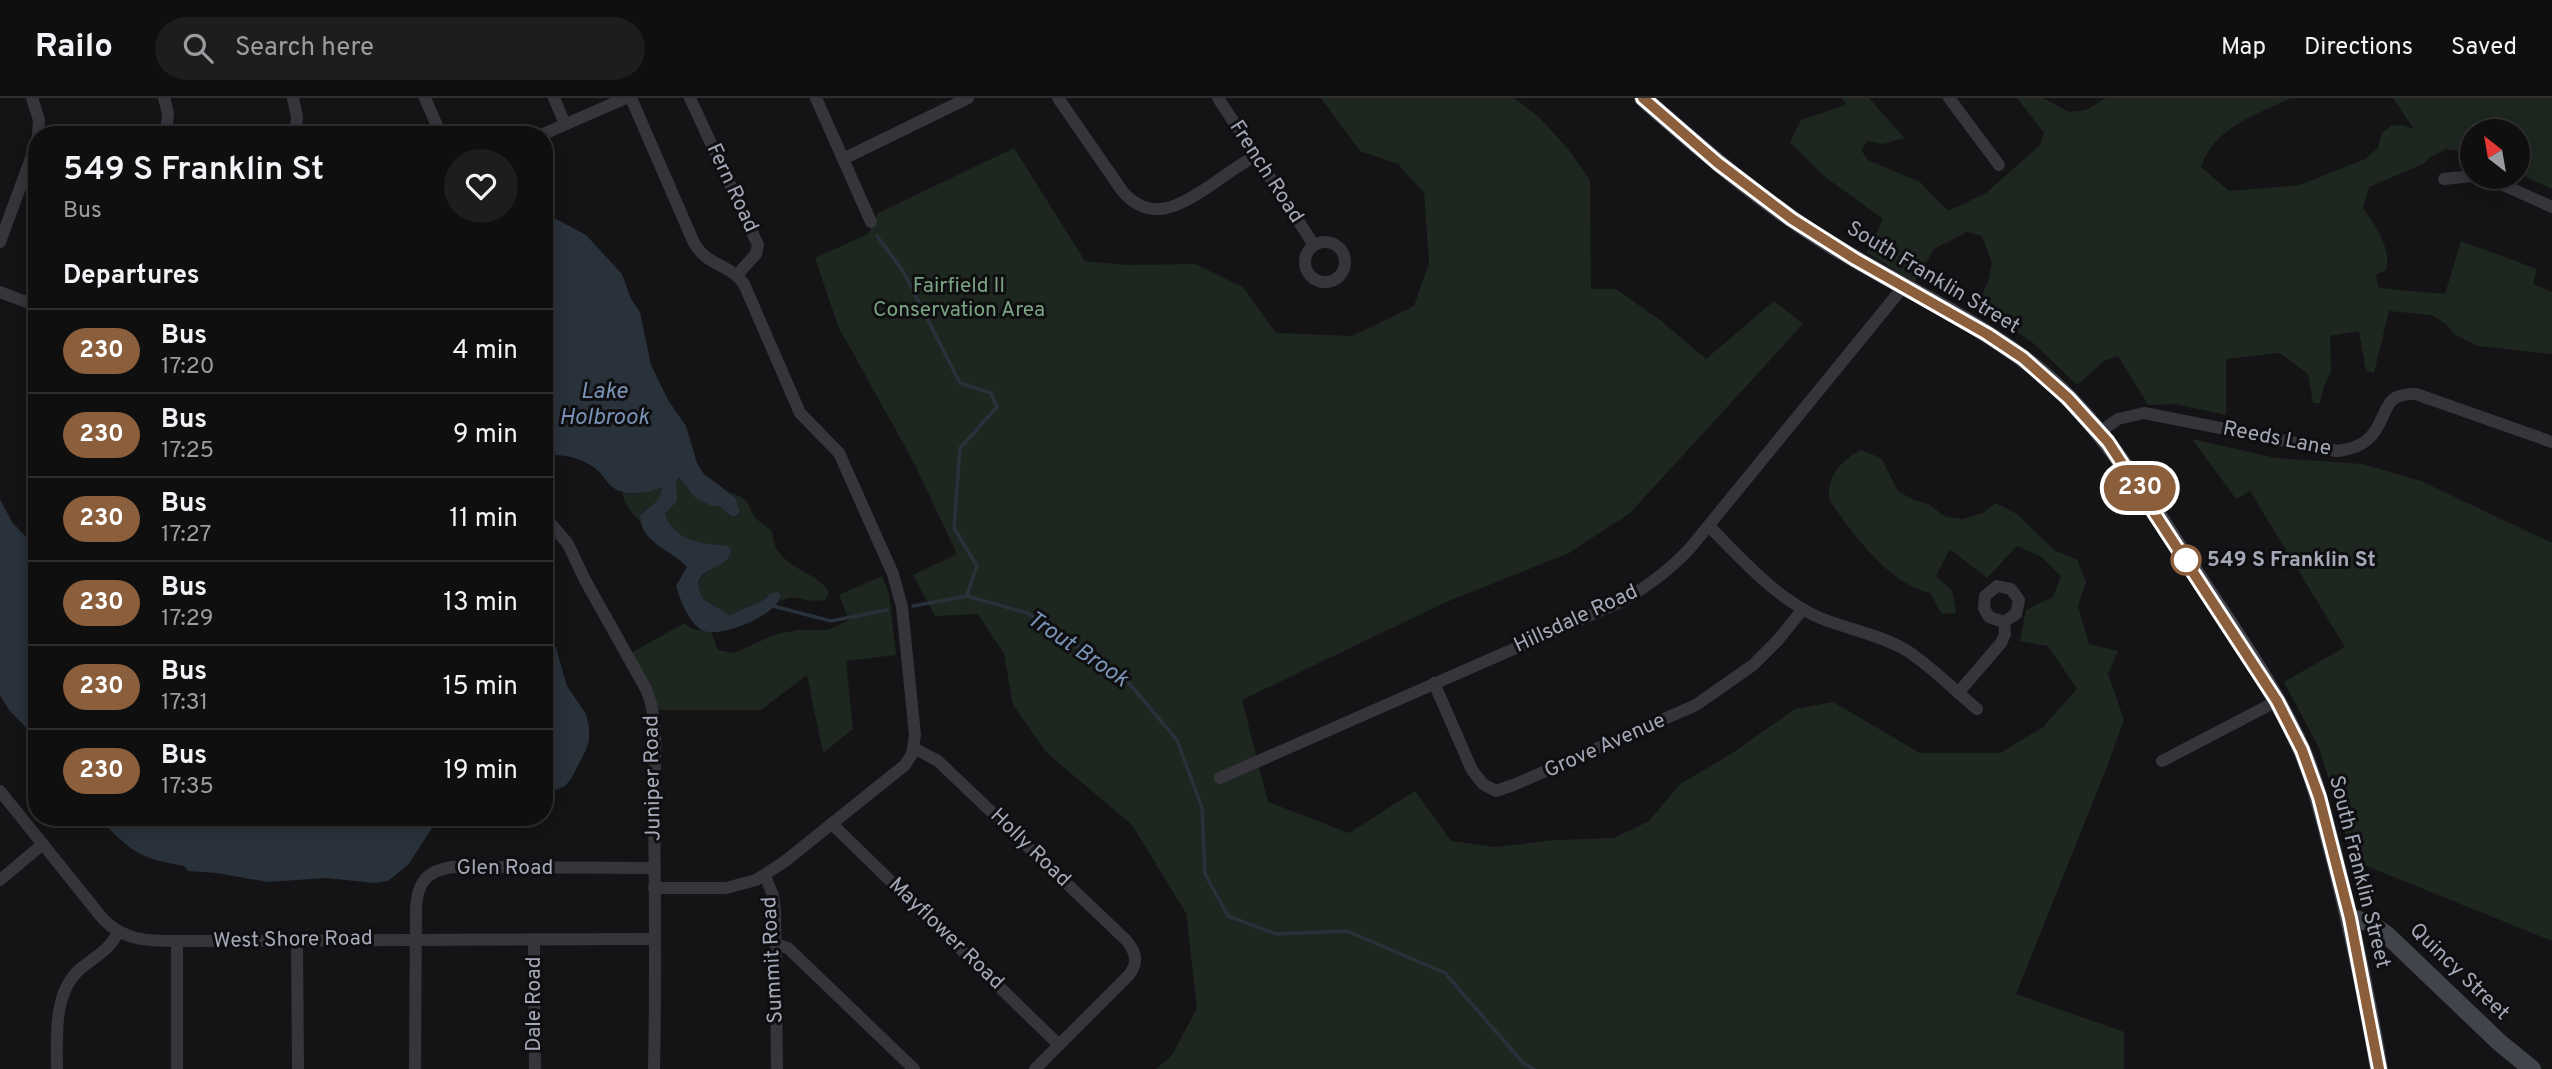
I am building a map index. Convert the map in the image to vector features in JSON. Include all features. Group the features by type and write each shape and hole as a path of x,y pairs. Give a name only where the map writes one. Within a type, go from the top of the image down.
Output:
{"main road":[{"name":"South Franklin Street","path":"1653,101 1718,163 1769,203 1834,246 1987,334 2032,365 2100,432 2135,480 2277,701 2295,734 2312,776 2350,918 2379,1069"},
{"name":"Quincy Street","path":"2350,918 2368,922 2388,935 2500,1043 2532,1069"}],"street":[{"path":"32,98 39,126"},
{"path":"164,98 168,113 167,126"},
{"path":"293,98 298,117 296,126"},
{"path":"425,98 437,126"},
{"path":"554,98 565,124"},
{"path":"553,130 628,98 698,249 711,262 737,275 746,288 800,413 839,453 893,574 902,607 915,728 914,748"},
{"name":"Fern Road","path":"690,98 757,241 756,254 737,275"},
{"path":"816,98 871,222"},
{"path":"843,159 968,98"},
{"path":"1058,98 1118,186 1133,202 1145,208 1165,209 1184,202 1256,155"},
{"name":"French Road","path":"1218,98 1314,246"},
{"path":"1949,98 1999,165"},
{"path":"0,242 28,166"},
{"path":"2444,179 2460,177"},
{"path":"2512,189 2552,207"},
{"name":"Hillsdale Road","path":"1220,778 1635,594 1666,572 1709,526 1904,286"},
{"path":"0,292 28,303"},
{"name":"Reeds Lane","path":"2100,432 2118,419 2144,413 2337,451 2365,443 2376,430 2385,407 2393,399 2404,394 2416,394 2552,442"},
{"name":"Juniper Road","path":"553,526 568,544 649,695 653,715 654,1069"},
{"path":"1709,526 1755,571 1803,609 1905,650 1977,709"},
{"name":"Grove Avenue","path":"1434,684 1472,770 1483,784 1496,791 1516,785 1696,705 1753,665 1803,609"},
{"path":"1958,693 2001,643 2005,634 2004,622"},
{"path":"2162,761 2277,701"},
{"name":"Summit Road","path":"776,1069 774,902 765,876 905,765 914,748"},
{"name":"Holly Road","path":"914,748 938,761 1126,940 1136,957 1129,975 1059,1045"},
{"path":"0,791 28,826"},
{"name":"Mayflower Road","path":"832,824 1059,1045"},
{"path":"28,826 103,919 118,932 111,944 75,974 66,989 58,1016 57,1069"},
{"path":"0,880 43,844"},
{"name":"Glen Road","path":"415,1069 416,900 420,884 427,876 439,870 464,867 654,868"},
{"path":"654,888 733,887 765,876"},
{"name":"West Shore Road","path":"118,932 145,940 177,942 654,939"},
{"name":"Dale Road","path":"534,939 535,1069"},
{"path":"297,940 298,1069"},
{"path":"177,942 177,1069"},
{"path":"775,944 789,948 914,1069"},
{"path":"1035,1069 1059,1045"}],"green space":[{"name":"Fairfield II Conservation Area","path":"1321,98 1514,98 1539,117 1568,149 1590,180 1591,289 1616,289 1660,320 1706,359 1774,301 1803,324 1630,513 1569,553 1444,603 1242,700 1268,802 1349,833 1415,791 1451,841 1495,847 1555,840 1614,838 1649,821 1680,784 1731,754 1795,709 1833,702 1920,753 2000,753 2043,727 2077,689 2048,646 2020,641 2026,610 2053,597 2061,576 2040,556 2017,546 1987,578 1950,549 1936,576 1952,590 1956,613 1942,614 1930,593 1904,582 1879,562 1831,502 1829,489 1834,475 1843,463 1861,450 1881,458 1898,491 1928,504 1946,517 1963,519 1983,513 1996,503 2017,514 2054,550 2077,560 2086,582 2078,606 2089,644 2118,651 2108,674 2124,720 2016,994 2124,1032 2124,1069 1156,1069 1172,1055 1197,1008 1186,913 1132,825 1046,752 1013,705 1004,654 978,614 935,616 913,575 957,554 914,463 838,326 815,258 868,234 878,213 1014,148 1085,261 1127,265 1195,264 1243,287 1276,333 1352,336 1414,306 1429,263 1424,193 1398,164 1360,151"},
{"path":"1842,98 1869,98 1904,138 1883,144 1868,141 1861,150 1868,160 1920,182 1948,211 1986,193 2040,145 2044,133 2017,98 2043,98 2069,112 2086,110 2106,98 2291,98 2238,124 2226,132 2207,153 2201,167 2229,191 2300,185 2365,159 2378,148 2382,133 2391,126 2403,125 2414,129 2393,98 2552,98 2552,189 2530,179 2530,119 2460,119 2460,151 2446,149 2423,164 2369,187 2363,208 2381,237 2387,253 2386,270 2376,275 2379,288 2445,294 2461,241 2537,269 2533,284 2552,292 2552,354 2478,346 2455,335 2445,323 2431,315 2389,311 2374,373 2366,371 2359,331 2330,336 2331,371 2320,403 2313,403 2308,374 2280,353 2226,359 2226,415 2175,404 2148,405 2118,356 2104,361 2077,385 2032,342 1977,307 1989,279 1992,263 1982,236 1967,232 1934,249 1915,282 1867,253 1883,219 1825,177 1790,142 1801,120 1846,105"},
{"path":"2192,439 2276,458 2362,464 2421,481 2552,543 2552,941 2359,863 2351,851 2319,748 2284,682 2345,647 2250,491 2236,499"},
{"path":"679,477 694,497 711,506 720,507 731,516 740,512 736,498 730,492 746,500 755,518 771,530 776,548 783,557 829,591 826,599 813,601 791,597 780,602 781,596 770,594 730,615 703,599 699,583 708,571 718,566 722,544 704,544 688,539 669,522 665,514"},
{"path":"664,487 658,500 640,515 640,521 629,508 622,493 633,494"},
{"path":"882,576 889,593 896,655 846,661 853,729 823,753 807,675 761,710 656,710 656,698 631,653 684,623 692,629 711,632 718,650 734,653 776,634 798,630 828,630 849,620 839,595"}],"water":[{"name":"Lake Holbrook","path":"553,218 586,235 622,274 631,299 640,312 651,365 668,400 686,426 697,463 704,474 736,498 740,512 731,516 720,507 711,506 694,497 679,477 676,481 677,501 665,514 672,527 683,536 731,549 724,562 699,580 703,599 730,615 778,592 781,596 777,604 758,618 732,629 708,632 700,629 682,603 676,586 687,567 651,539 641,525 640,515 658,500 663,487 643,492 623,492 611,486 591,465 564,456 553,455"},
{"path":"0,499 12,522 28,542 28,730 9,710 0,695"},
{"path":"553,643 567,686 586,714 589,726 586,750 565,786 553,791"},
{"path":"107,826 433,826 408,865 388,881 374,883 326,878 268,882 188,871 184,866 145,856 118,838"}],"waterway":[{"path":"877,236 903,271 960,383 991,393 997,407 960,448 954,528 977,566 967,595"},
{"name":"Trout Brook","path":"913,606 967,596 1027,613 1123,676 1177,740 1202,808 1205,874 1228,916 1276,934 1347,931 1445,973 1523,1063 1534,1069"},
{"name":"Trout Brook","path":"773,606 831,621 887,610"}],"bus line":[{"name":"230","path":"1643,98 1718,163 1792,219 2023,358 2068,398 2108,442 2277,701 2302,750 2319,797 2350,918 2379,1069"}],"place":[{"name":"549 S Franklin St","path":"2186,560"}]}
